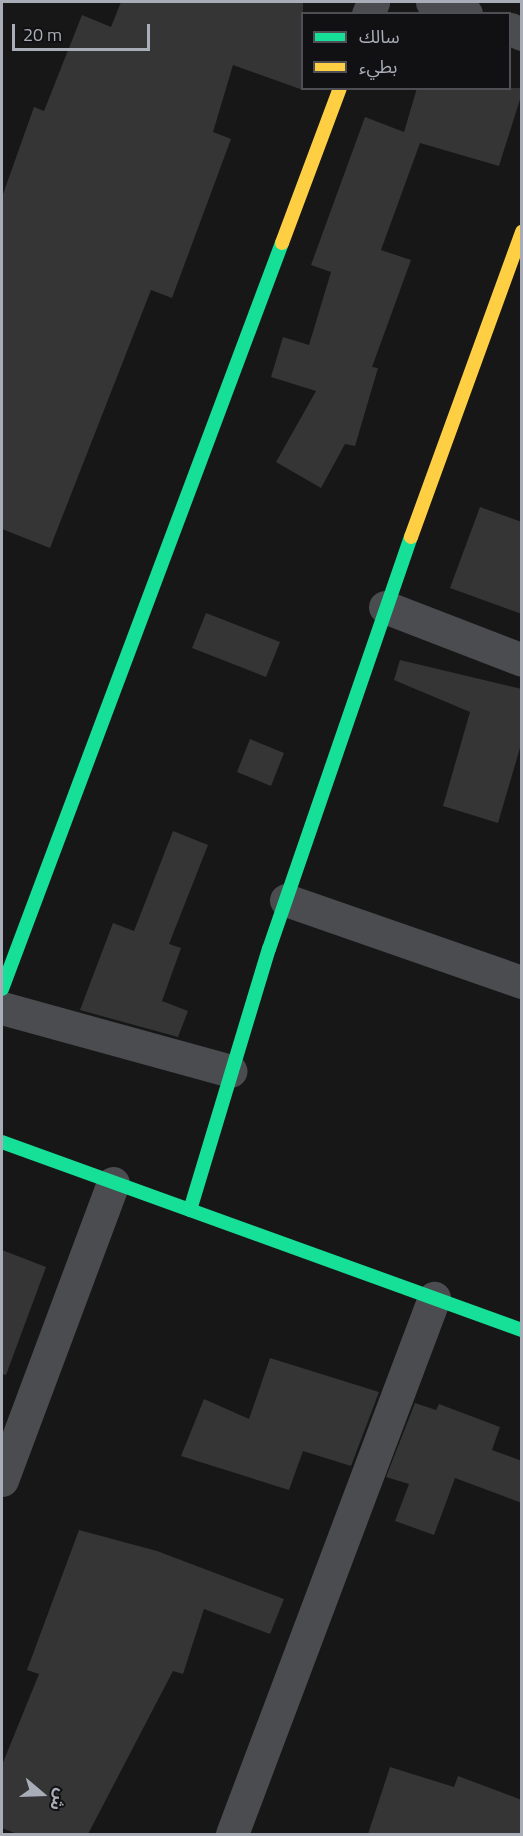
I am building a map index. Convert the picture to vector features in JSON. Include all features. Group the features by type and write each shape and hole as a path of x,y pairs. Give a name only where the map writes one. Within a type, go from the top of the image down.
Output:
{"main road":[{"path":"2,989 339,90"},
{"path":"190,1210 230,1071 385,607 522,232"},
{"path":"2,1142 522,1330"}],"street":[{"path":"432,2 460,12"},
{"path":"385,607 522,660"},
{"path":"286,900 522,982"},
{"path":"2,1008 230,1071"},
{"path":"2,1480 112,1183"},
{"path":"232,1834 434,1298"}],"building":[{"path":"121,2 303,2 301,89 233,65 213,132 231,139 172,298 151,290 50,548 2,529 2,197 34,107 44,111 82,15 111,27"},
{"path":"522,88 499,166 420,143 381,250 411,260 372,367 378,368 355,446 345,444 321,488 276,462 316,391 271,377 283,337 309,345 331,272 311,265 365,117 404,132 416,90"},
{"path":"480,507 522,522 522,614 450,588"},
{"path":"206,613 280,642 266,677 192,648"},
{"path":"400,660 522,689 522,741 498,823 443,806 470,712 394,680"},
{"path":"250,739 284,753 271,786 237,772"},
{"path":"173,831 208,845 169,944 181,948 162,1001 188,1011 178,1037 80,1010 113,923 134,931"},
{"path":"2,1250 46,1267 6,1375 2,1374"},
{"path":"270,1358 379,1392 351,1466 303,1451 289,1490 181,1456 204,1399 249,1419"},
{"path":"415,1403 436,1410 439,1404 500,1427 492,1450 522,1461 522,1503 455,1478 434,1535 395,1521 409,1484 386,1477"},
{"path":"79,1530 157,1551 284,1599 270,1634 204,1609 183,1674 173,1671 88,1834 17,1834 2,1828 2,1765 39,1674 27,1670"},
{"path":"390,1767 454,1787 458,1776 522,1800 522,1834 368,1834"}],"traffic: fast":[{"path":"2,989 282,243"},
{"path":"190,1210 269,949 411,537"},
{"path":"2,1142 522,1330"}],"traffic: slow":[{"path":"282,243 339,90"},
{"path":"411,537 522,232"}]}
